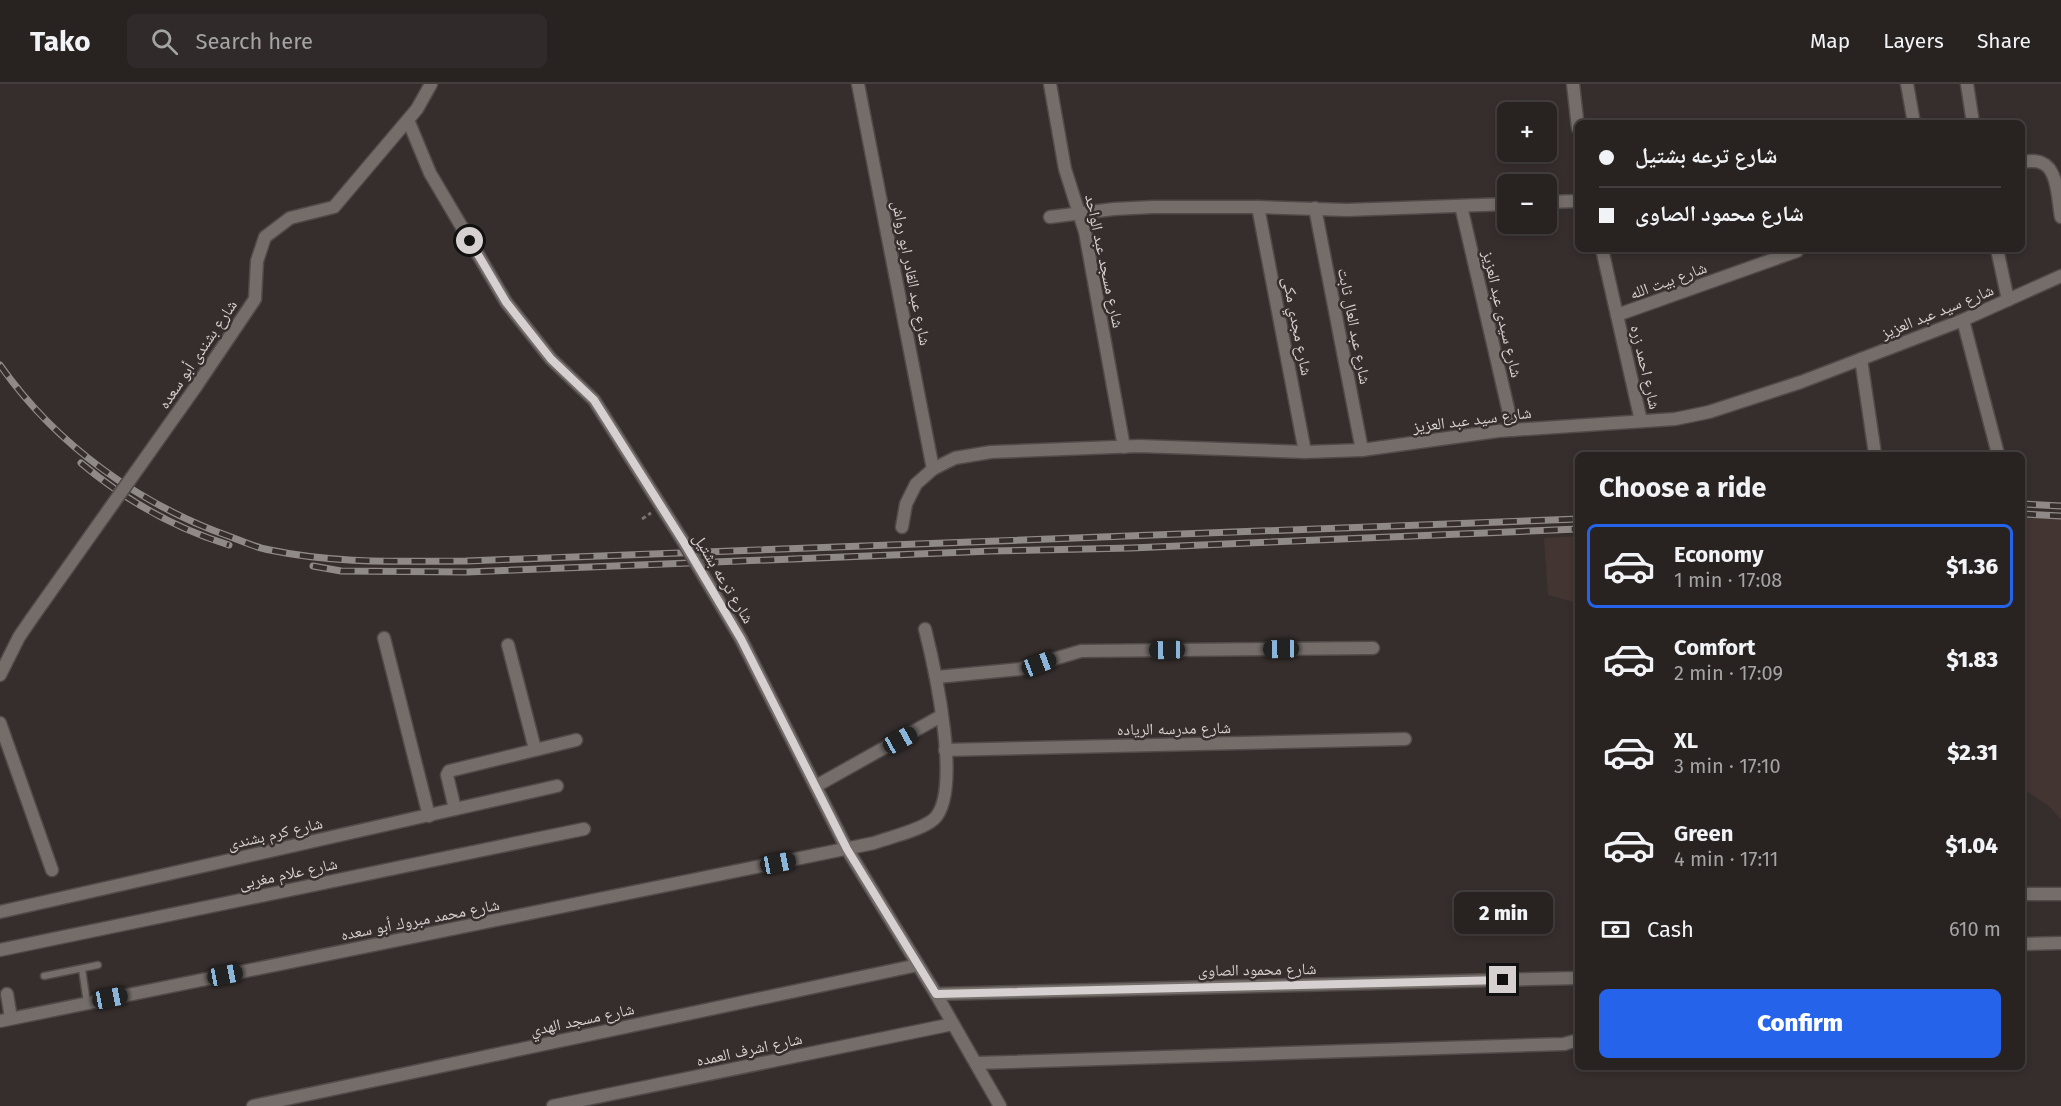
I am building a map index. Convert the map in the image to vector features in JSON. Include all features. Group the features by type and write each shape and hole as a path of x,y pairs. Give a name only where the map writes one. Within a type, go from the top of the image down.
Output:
{"street":[{"name":"شارع بشندى أبو سعده","path":"0,675 19,637 255,299 257,261 265,237 290,218 334,207 417,109 431,84"},
{"name":"شارع عبد القادر ابو رواش","path":"858,84 933,469"},
{"name":"شارع مسجد عبد الواحد","path":"1050,84 1059,145 1080,213 1124,447"},
{"path":"1573,84 1577,120"},
{"path":"1907,84 1913,120"},
{"path":"1967,84 1973,120"},
{"name":"شارع ترعه بشتيل","path":"408,120 430,173 506,302 551,359 594,400 683,541 741,639 847,849 936,994 1000,1106"},
{"path":"2025,162 2042,163 2053,173 2061,217"},
{"path":"1557,202 1575,201"},
{"path":"1050,217 1153,207 1347,210 1497,204"},
{"name":"شارع سيدى عبد العزيز","path":"1461,206 1513,430"},
{"name":"شارع مجدي مكى","path":"1258,207 1305,452"},
{"name":"شارع عبد العال ثابت","path":"1316,208 1362,450"},
{"name":"شارع احمد زره","path":"1603,252 1641,421"},
{"name":"شارع بيت الله","path":"1617,315 1794,252"},
{"path":"1998,252 2008,300"},
{"name":"شارع سيد عبد العزيز","path":"902,527 906,504 916,484 933,469 956,458 991,452 1124,447 1305,452 1362,450 1513,430 1675,418 1709,412 1801,382 1963,320 2061,276"},
{"path":"1963,320 1997,452"},
{"path":"1861,359 1875,452"},
{"path":"847,849 874,843 933,820 942,810 946,797 947,771 937,677 925,629"},
{"path":"384,638 429,816"},
{"path":"508,645 535,749"},
{"path":"937,677 1020,669 1081,651 1373,648"},
{"path":"816,786 941,716"},
{"path":"0,723 52,870"},
{"name":"شارع مدرسه الرياده","path":"945,750 1405,739"},
{"path":"455,810 447,772 576,740"},
{"name":"شارع كرم بشندى","path":"0,912 557,786"},
{"name":"شارع علام مغربى","path":"0,950 584,829"},
{"name":"شارع محمد مبروك أبو سعده","path":"5,1019 847,849"},
{"path":"2025,894 2061,894"},
{"path":"2025,944 2061,943"},
{"name":"شارع مسجد الهدي","path":"253,1106 918,965"},
{"name":"شارع محمود الصاوى","path":"936,994 1575,978"},
{"path":"5,1019 7,994"},
{"name":"شارع اشرف العمده","path":"553,1106 953,1024"},
{"path":"976,1063 1564,1044 1575,1041"}],"lane":[{"path":"44,976 98,965"},
{"path":"82,969 87,1003"}],"path":[{"path":"642,519 652,512"}],"shaded area":[{"path":"2025,518 2061,519 2061,820 2050,807 2025,790"},
{"path":"1575,536 1575,602 1548,595 1544,538"}],"railway":[{"path":"0,365 47,421 102,469 133,490 197,524 250,545 319,558 368,561 466,561 1575,519"},
{"path":"81,463 115,489 151,512 229,545"},
{"path":"2025,504 2061,506"},
{"path":"2025,514 2061,516"},
{"path":"313,566 341,571 467,572 1575,529"}],"route":[{"path":"470,241 506,302 551,359 594,400 683,541 741,639 847,849 936,994 1503,980"}]}
